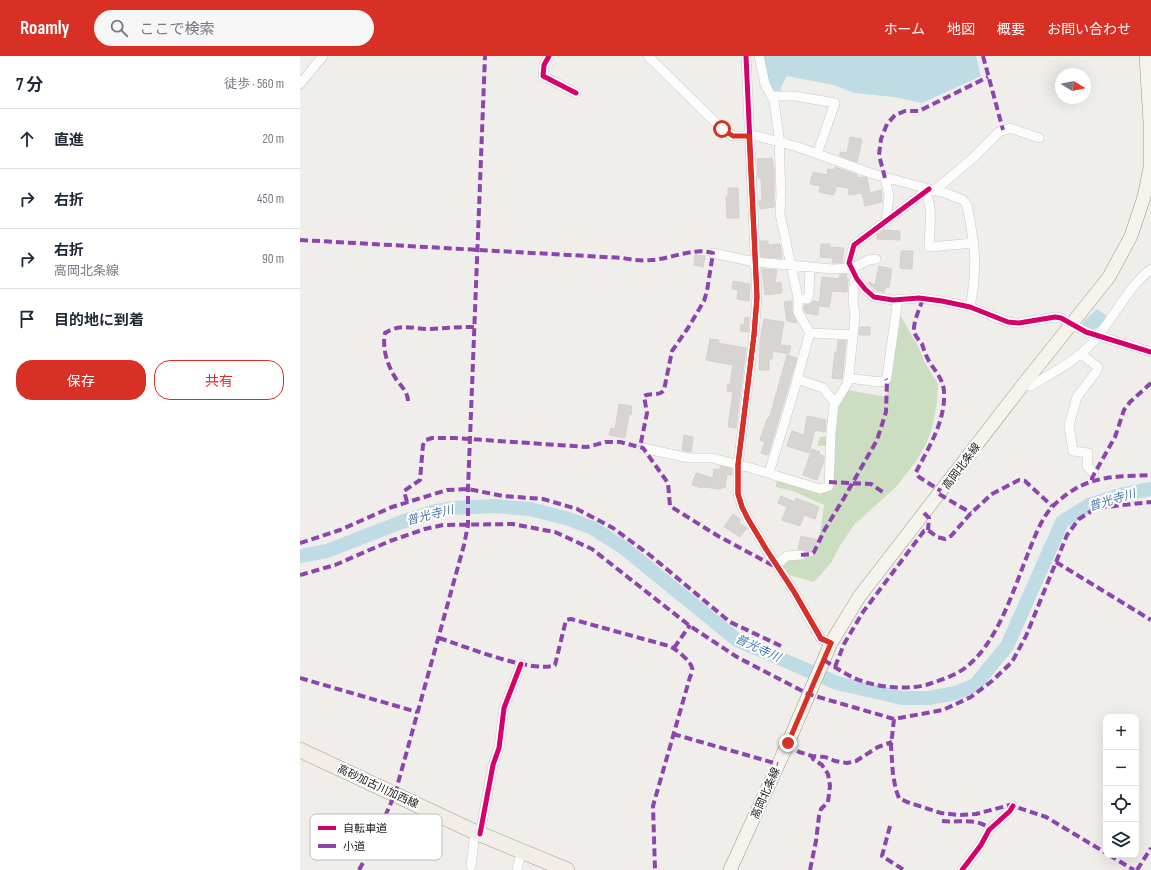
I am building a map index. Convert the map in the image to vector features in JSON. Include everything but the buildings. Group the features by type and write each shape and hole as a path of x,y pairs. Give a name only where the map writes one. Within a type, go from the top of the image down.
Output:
{"main road":[{"name":"高岡北条線","path":"730,870 788,743 821,664 831,643 859,597 1022,386 1109,277 1131,236 1144,197 1150,168 1151,150 1146,56"},
{"name":"高砂加古川加西線","path":"300,750 436,814"},
{"name":"高砂加古川加西線","path":"442,817 521,852 567,870"}],"street":[{"path":"300,84 323,56"},
{"path":"648,56 722,129 733,136 749,136 779,142 885,178 963,200 967,205 974,243 975,270 970,307"},
{"path":"746,56 757,297 754,335 738,464 738,494 742,507 821,638 831,643"},
{"path":"759,56 765,84 774,101 779,142 781,194 780,214 798,299 798,312 810,333 769,473"},
{"path":"548,57 544,65 543,76 576,93"},
{"path":"772,96 795,96 835,103 817,154"},
{"path":"1039,138 1010,128 999,132 973,158 854,245 849,263 850,268 865,289 874,297 897,300 919,298 942,301 970,307 1008,322 1019,323 1055,317 1061,318 1086,332 1151,352"},
{"path":"885,178 889,196 886,222"},
{"path":"929,191 927,196 930,210 929,247 974,243"},
{"path":"713,253 756,262 834,269 850,268 868,260 876,259"},
{"path":"798,299 806,299 809,294 810,267"},
{"path":"1022,386 1030,386 1071,363 1098,335 1128,294 1151,269"},
{"path":"643,448 689,458 712,458 738,464 820,489 828,486 834,406 847,384 855,317 853,300 854,281 857,279"},
{"path":"848,378 880,382 886,380 897,300"},
{"path":"810,333 853,336"},
{"path":"1082,353 1098,367 1096,372 1077,397 1069,425 1073,451 1088,453 1087,466 1094,473"},
{"path":"797,379 823,388 835,403"},
{"path":"776,565 787,556 801,555"},
{"path":"471,866 493,765 499,748 504,708 521,664"},
{"path":"962,870 981,845 989,830 1010,811 1013,806"},
{"path":"517,870 521,852"}],"green space":[{"path":"899,313 919,348 925,363 938,384 937,403 932,428 926,444 917,460 896,487 854,525 841,544 831,563 814,582 789,575 781,565 788,557 812,556 818,548 824,505 793,491 776,487 776,483 780,479 830,488 832,446 817,446 820,437 833,436 835,405 847,390 887,397 888,380"}],"water":[{"path":"762,56 976,56 981,76 922,103 894,97 854,93 834,85 787,76 781,87 781,93 774,92 771,89"},
{"path":"1097,309 1107,316 1099,326 1090,329 1082,323"}],"waterway":[{"name":"普光寺川","path":"300,556 327,551 432,512 453,508 494,506 530,509 569,519 593,528 624,548 737,640 837,683 902,698 929,698 956,693 975,685 1007,646 1062,522 1089,505 1124,494 1151,489"}],"marked path":[{"path":"386,814 395,794 464,545 468,525 468,489 485,56"},
{"path":"983,56 1003,130"},
{"path":"885,178 879,155 881,139 887,124 895,115 905,111 919,111 988,77"},
{"path":"300,240 623,258 634,260 659,259 697,251 713,253 704,301 672,351 664,390 657,394 649,394 644,396 647,413 640,447"},
{"path":"923,299 916,319 914,331 942,383 944,402 936,433 916,472 919,477 941,491"},
{"path":"408,401 406,392 390,368 384,345 385,333 402,327 430,329 474,327"},
{"path":"801,555 811,554 814,552 825,529 877,440 886,412 886,379"},
{"path":"1092,480 1115,437 1124,410 1130,402 1151,383"},
{"path":"407,502 404,491 420,480 423,445 426,440 432,438 455,438 587,447 606,442 620,442 643,448 668,483 670,506 718,536 772,565 776,565"},
{"path":"824,660 852,677 869,683 890,687 910,687 929,684 947,678 965,668 977,657 996,630 1011,598 1031,545 1049,510 1076,488 1087,483 1123,476 1151,475"},
{"path":"835,667 844,644 863,612 924,531 928,530 937,537 945,539 951,536 971,513 992,494 1019,480 1025,481 1052,506"},
{"path":"829,482 871,484 884,493"},
{"path":"300,543 340,530 392,507 447,490 468,489 503,496 543,499 577,509 613,528 651,556 730,622 781,646"},
{"path":"939,494 971,513"},
{"path":"300,575 335,565 390,541 425,529 443,525 512,524 555,532 592,549 690,626 737,657 808,694 894,719 943,710 971,697 992,681 1012,662 1026,636 1067,535 1079,519 1096,508 1151,502"},
{"path":"924,513 929,518 928,530"},
{"path":"1056,562 1151,620"},
{"path":"439,638 515,663 545,667 555,665 566,620 571,619 672,647 686,658 691,665 692,671 653,806 655,870"},
{"path":"674,648 690,625"},
{"path":"300,678 417,712"},
{"path":"894,719 891,746 893,775 899,798 941,813 958,815 976,814 1010,805 1046,817 1103,851"},
{"path":"673,734 778,764"},
{"path":"788,743 799,752 847,763 856,761 878,747 892,742"},
{"path":"810,870 819,816 821,809 828,802 830,786 828,774 822,765 813,759 812,756"},
{"path":"942,821 967,821 985,825 990,829"},
{"path":"890,826 882,856 904,870"},
{"path":"1137,870 1151,848"},
{"path":"1114,858 1134,870"},
{"path":"359,870 365,860"}],"cycle path":[{"path":"549,56 544,65 543,76 576,93"},
{"path":"746,56 757,297 754,335 738,465 738,494 748,519 793,590 821,639 831,643"},
{"path":"929,189 854,245 849,263 857,279 874,297 893,300 919,298 942,301 970,307 1008,322 1019,323 1055,317 1061,318 1086,332 1151,352"},
{"path":"480,834 493,765 499,748 504,708 521,664"},
{"path":"962,870 981,845 989,830 1010,811 1013,806"}],"route":[{"path":"722,129 733,136 749,136 756,262 757,297 754,335 738,464 738,494 748,519 793,590 821,638 831,643 788,743"}]}
